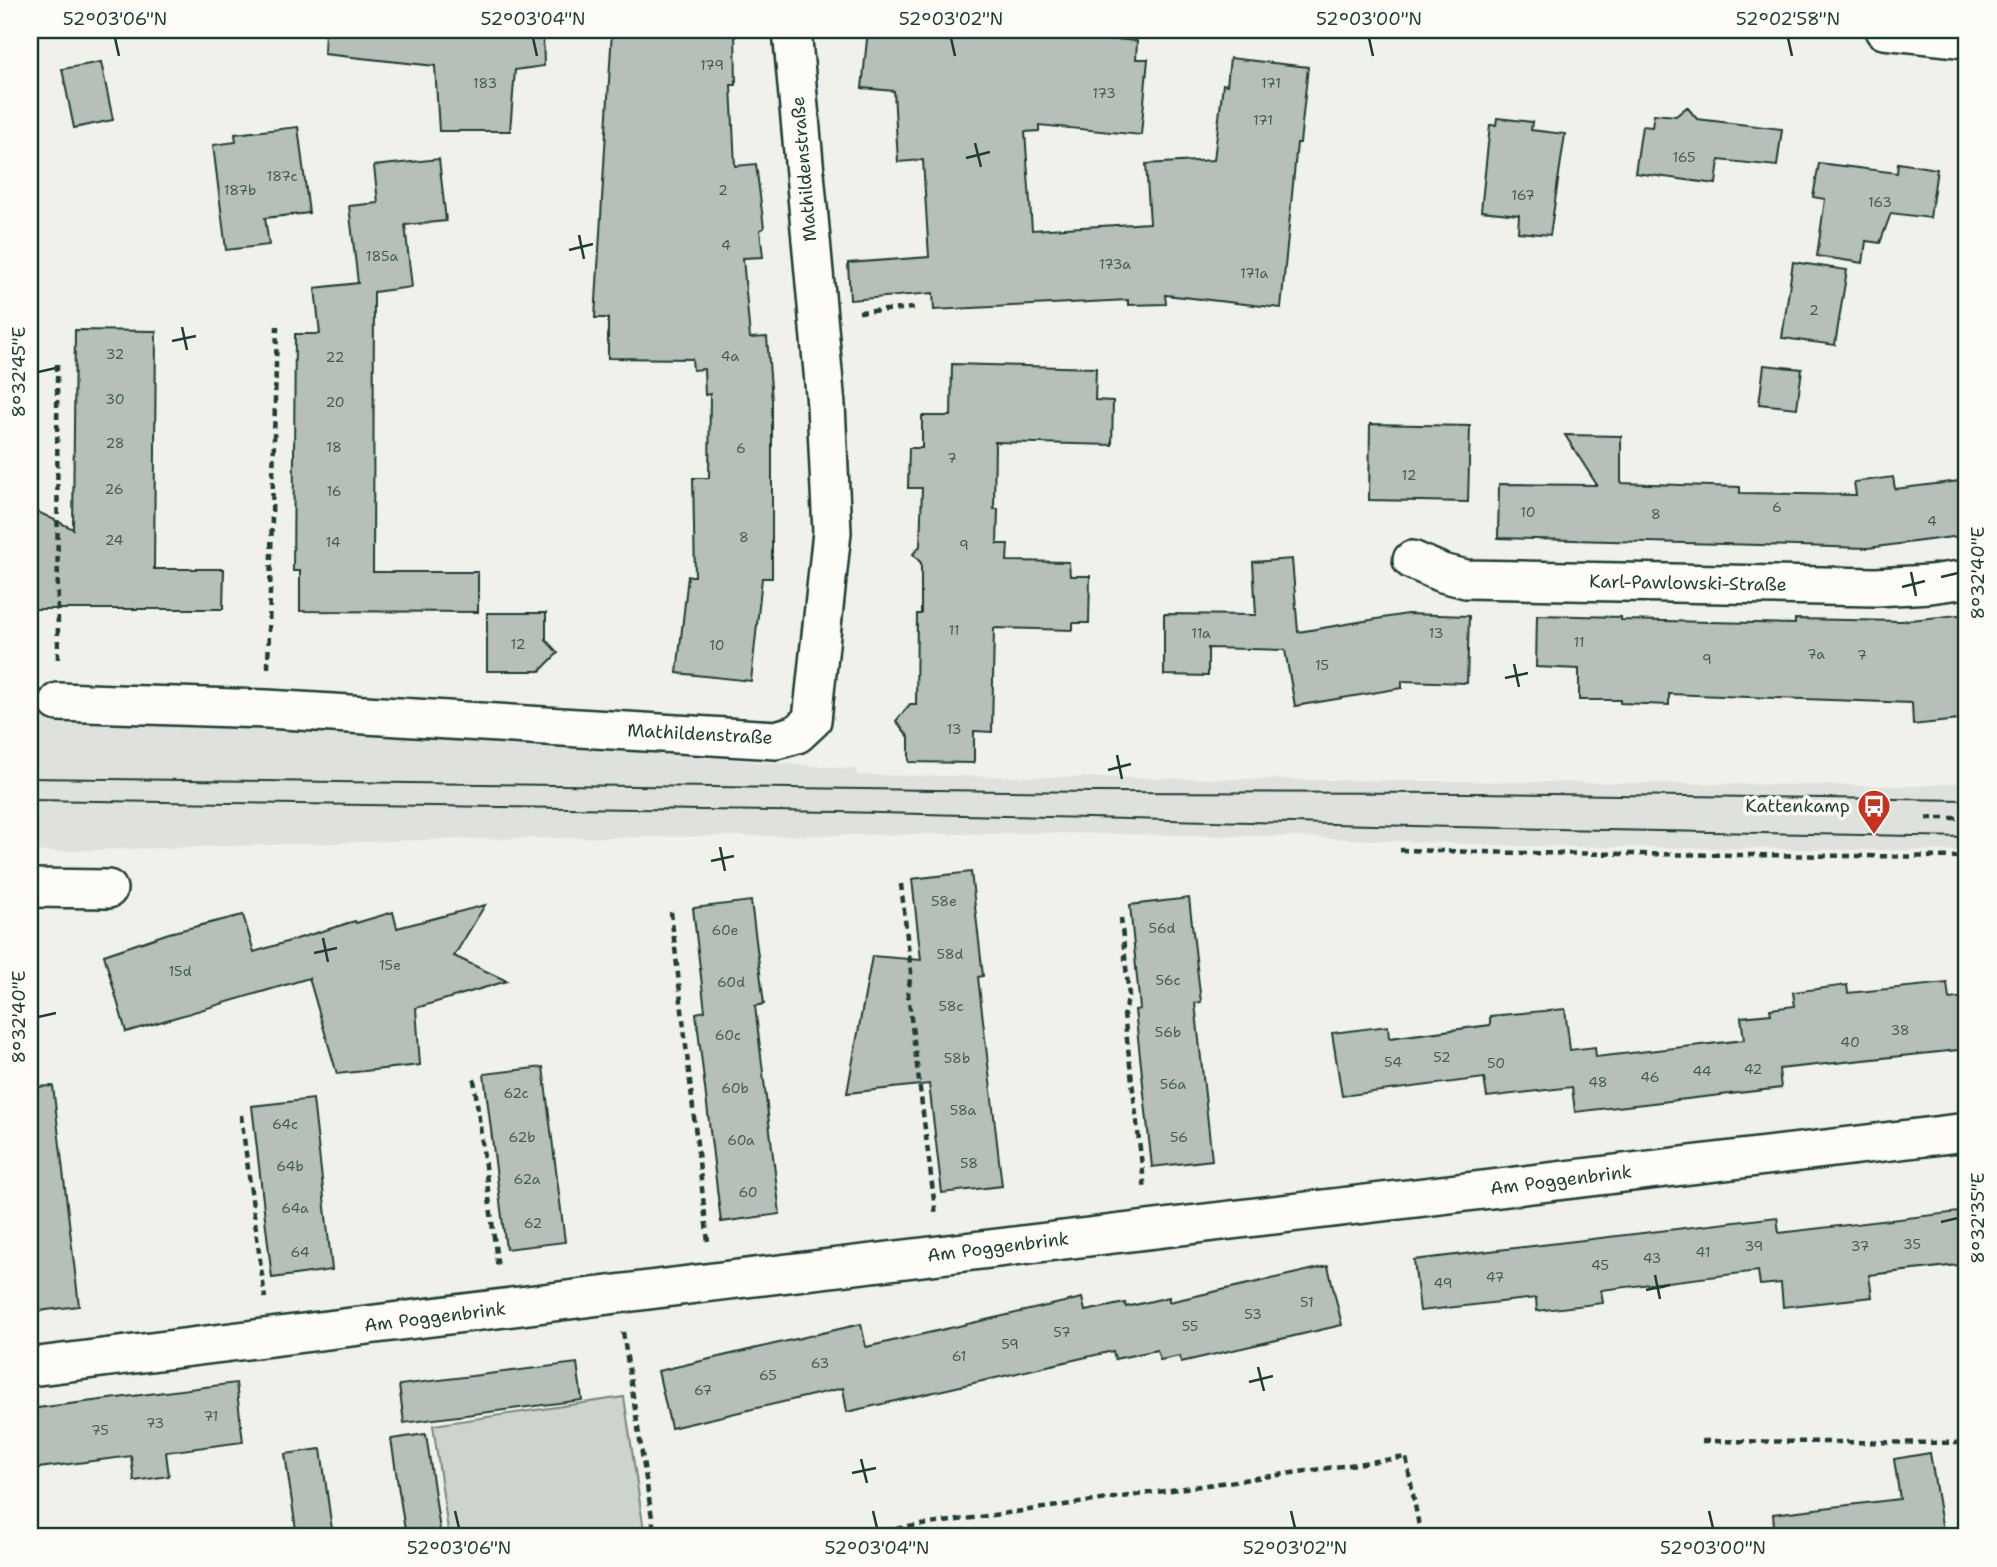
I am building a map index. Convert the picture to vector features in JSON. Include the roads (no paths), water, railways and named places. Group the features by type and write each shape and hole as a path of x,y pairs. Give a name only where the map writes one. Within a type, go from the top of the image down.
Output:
{"street":[{"name":"Mathildenstraße","path":"58,702 267,709 776,740 797,734 813,720 832,531 827,418 792,30"},
{"path":"1884,30 1967,39"},
{"name":"Karl-Pawlowski-Straße","path":"1412,561 1466,579 1876,587 1967,579"},
{"path":"30,888 108,888"},
{"name":"Am Poggenbrink","path":"30,1367 940,1254 1967,1132"}],"tram line":[{"path":"30,778 1967,800"},
{"path":"30,800 839,812 1967,837"}],"place":[{"name":"Kattenkamp","path":"1874,836"}]}
